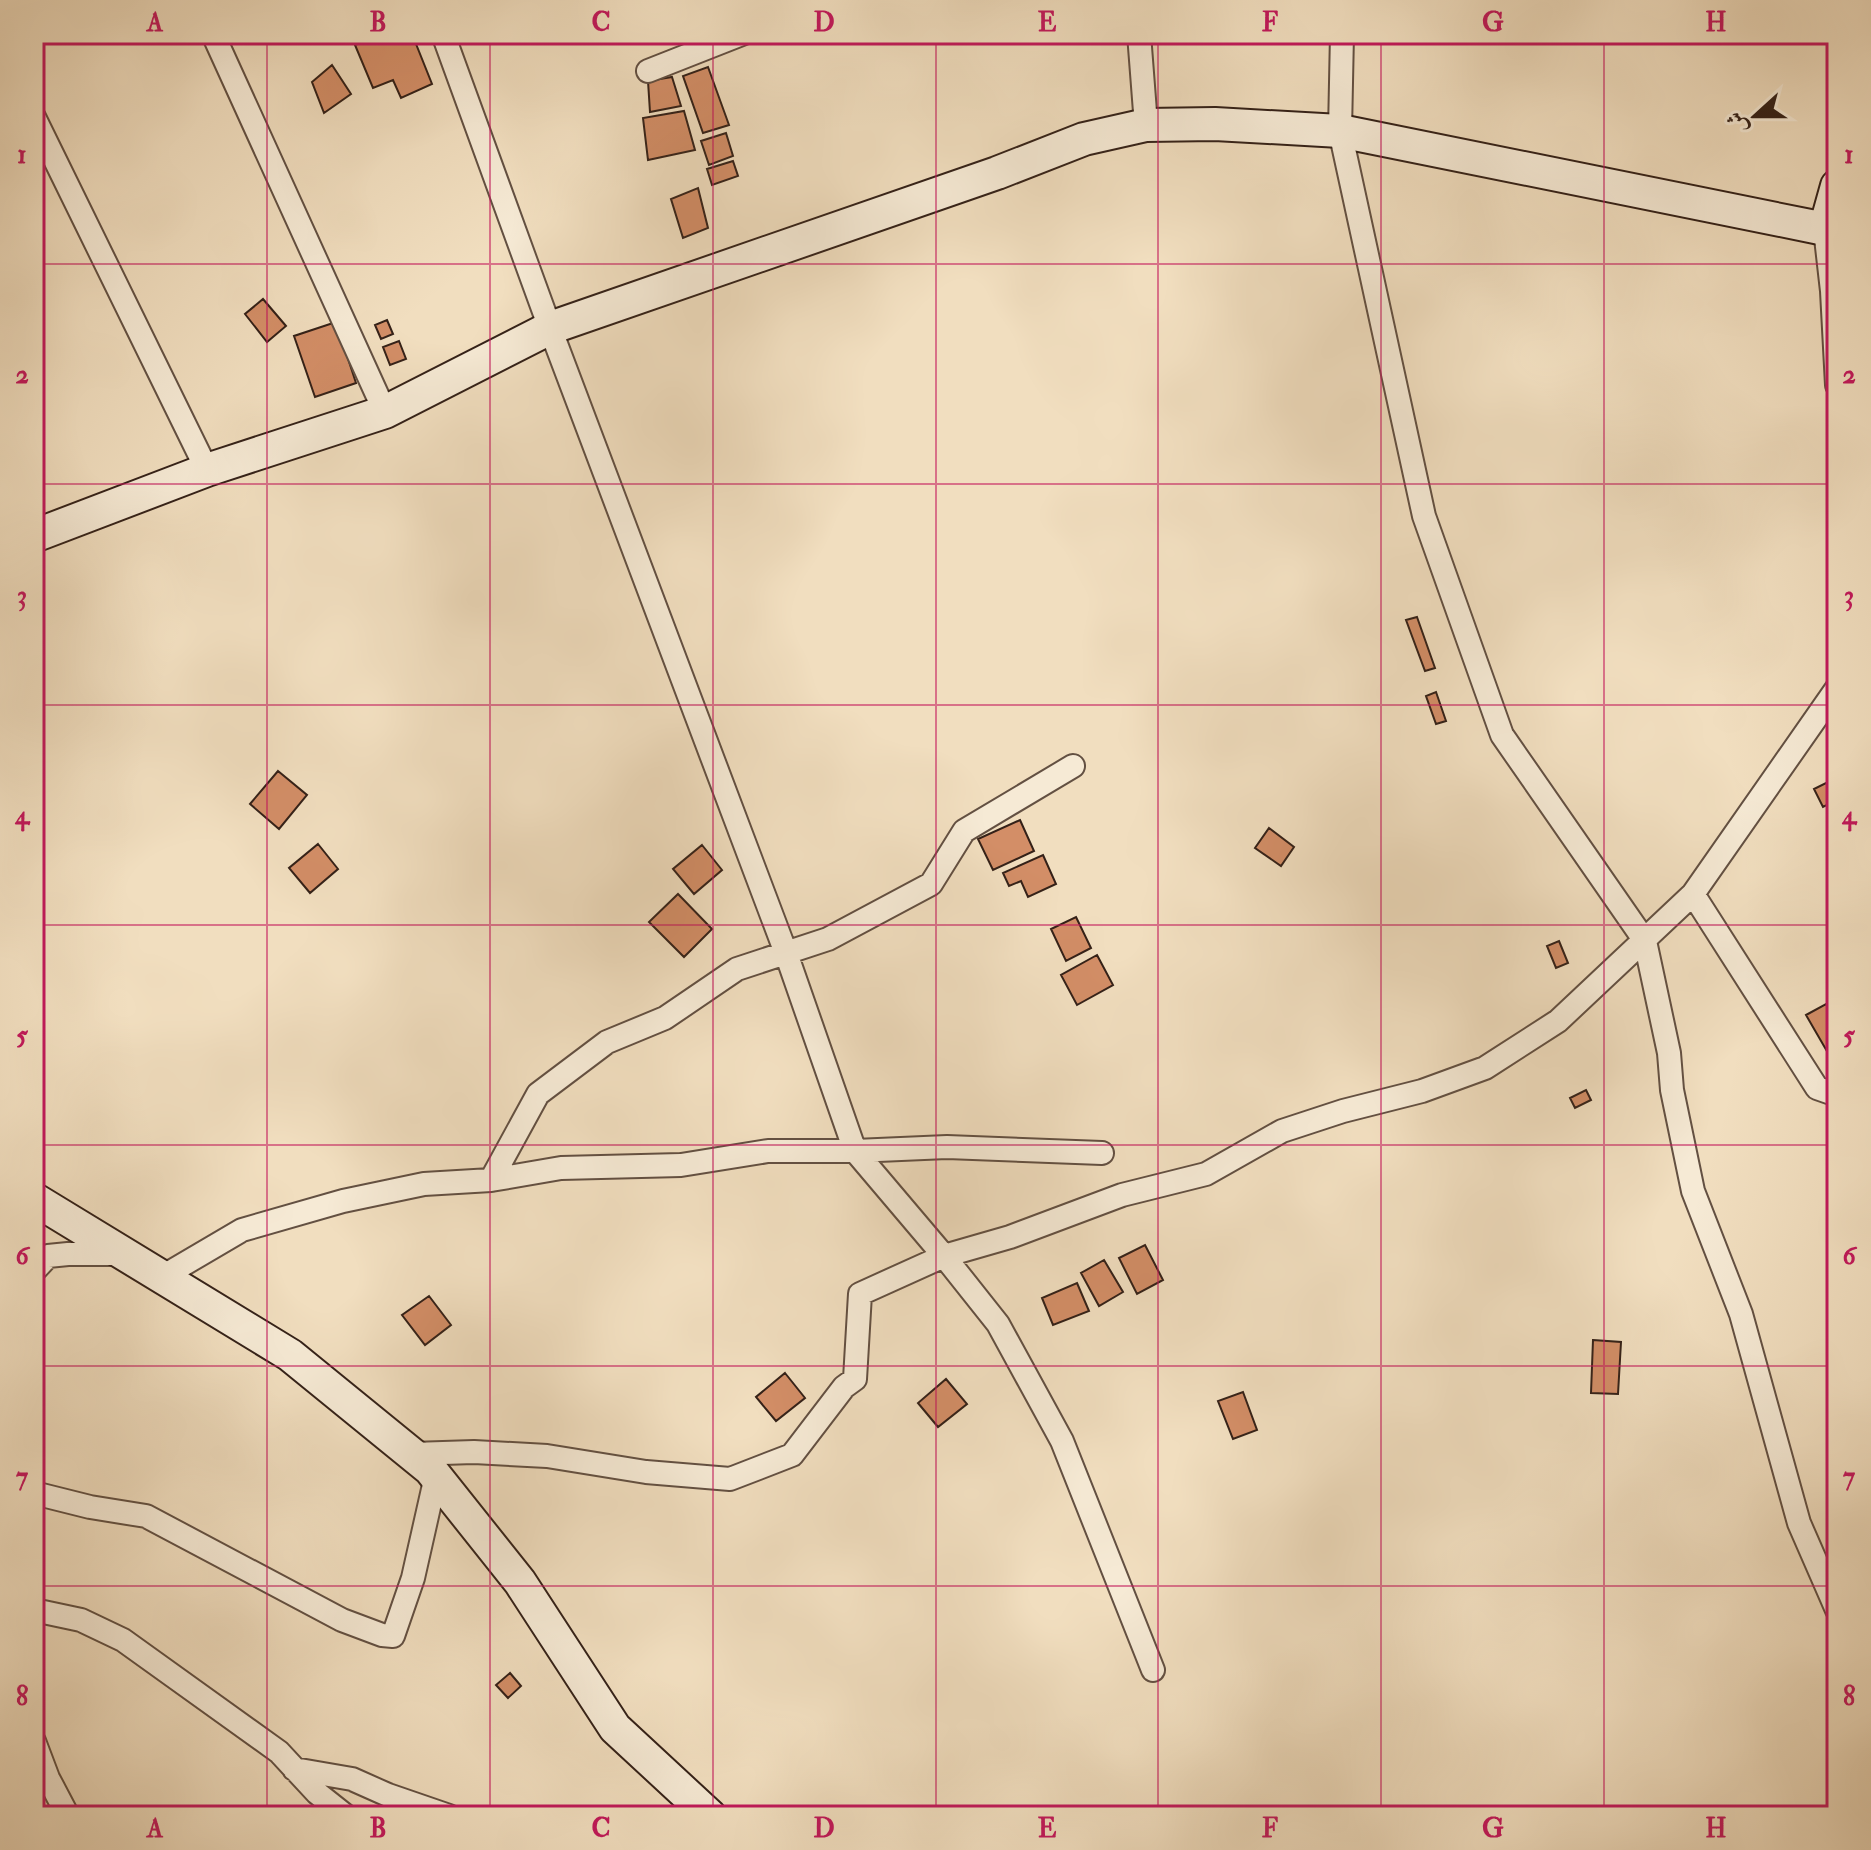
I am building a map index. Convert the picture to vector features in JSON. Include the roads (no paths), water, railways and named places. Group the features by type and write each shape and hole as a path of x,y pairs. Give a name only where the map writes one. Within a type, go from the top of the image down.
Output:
{"street":[{"path":"213,34 385,412"},
{"path":"443,34 550,328 786,953 855,1151 998,1324 1062,1441 1153,1670"},
{"path":"648,71 742,34"},
{"path":"1139,34 1146,125"},
{"path":"1342,34 1340,131 1424,516 1502,735 1645,941 1669,1053 1672,1090 1693,1191 1741,1314 1799,1523 1837,1610"},
{"path":"34,117 207,470"},
{"path":"34,536 207,470 385,412 550,328 997,173 1084,139 1146,125 1215,124 1340,131 1825,229"},
{"path":"1837,186 1825,229 1835,292 1837,385"},
{"path":"412,1454 474,1452 547,1456 646,1472 730,1479 792,1455 844,1387 855,1379 860,1294 944,1256 1010,1237 1122,1195 1206,1174 1282,1131 1343,1111 1422,1091 1485,1068 1558,1021 1693,894 1837,688"},
{"path":"491,1180 538,1094 607,1042 665,1018 737,969 828,939 931,884 964,831 1073,766"},
{"path":"1693,894 1817,1088 1837,1095"},
{"path":"162,1277 242,1230 343,1201 424,1184 491,1180 561,1168 681,1165 768,1151 947,1147 1102,1153"},
{"path":"34,1199 290,1355 430,1469 520,1582 615,1728 710,1816"},
{"path":"39,1259 68,1254 123,1254"},
{"path":"34,1493 90,1507 146,1516 342,1620 393,1636 413,1578 436,1476"},
{"path":"34,1610 81,1620 123,1640 279,1752 317,1793 346,1816"},
{"path":"34,1741 48,1778 68,1816"},
{"path":"294,1769 352,1779 449,1816"}]}
